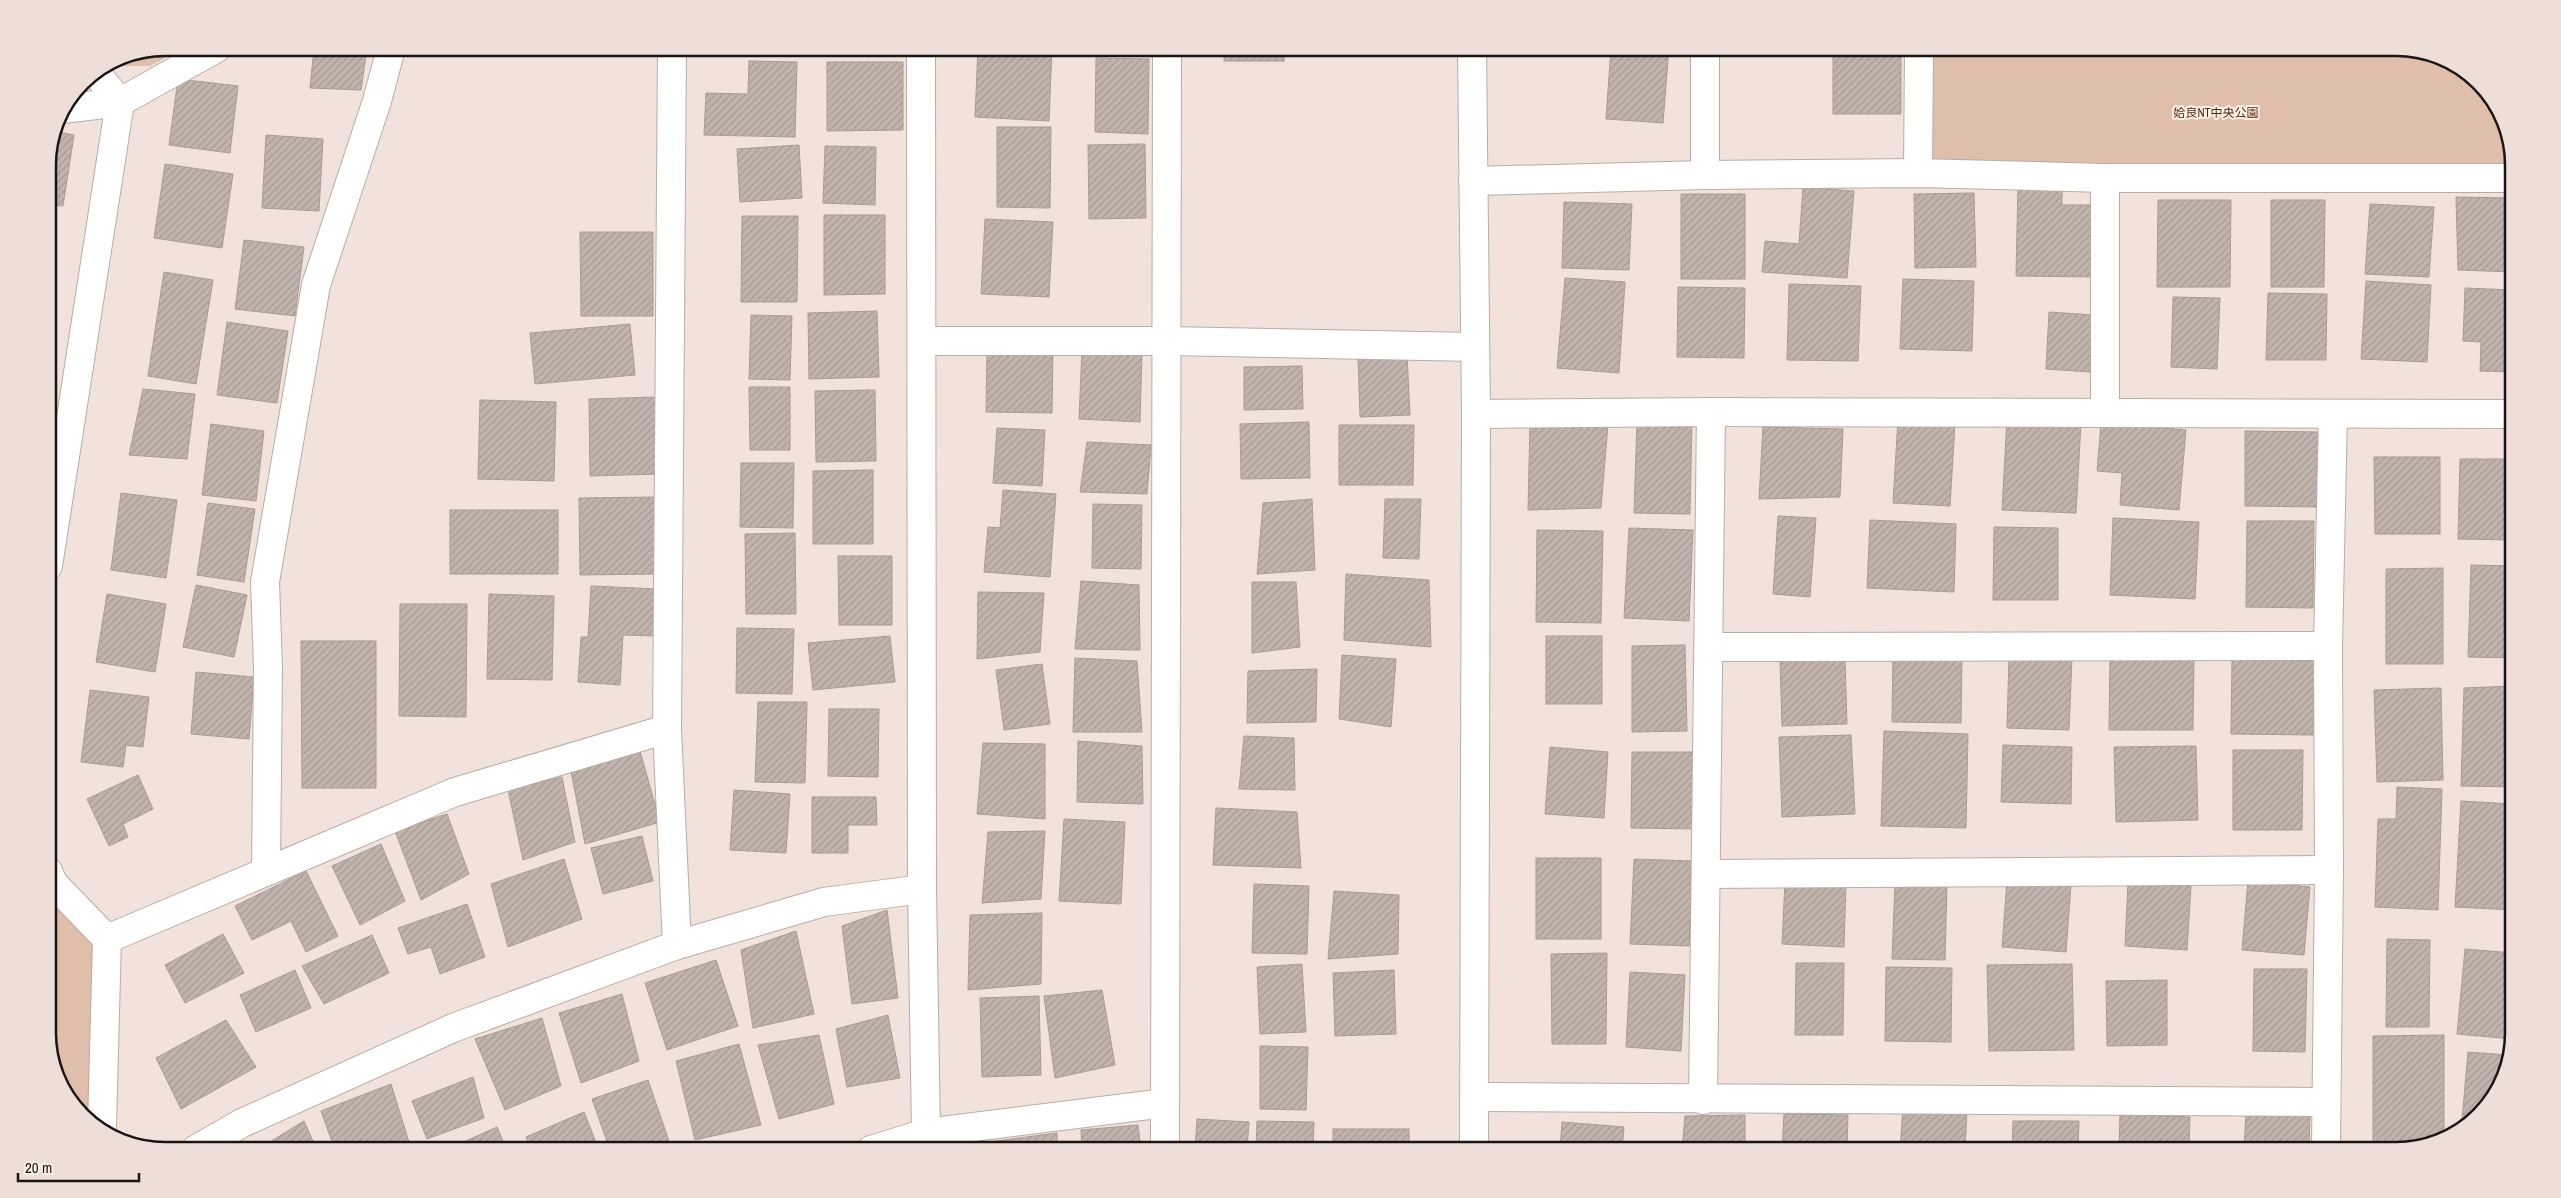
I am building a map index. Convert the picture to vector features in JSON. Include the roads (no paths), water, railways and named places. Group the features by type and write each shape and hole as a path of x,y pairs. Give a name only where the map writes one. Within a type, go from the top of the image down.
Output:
{"street":[{"path":"73,108 120,102 203,56"},
{"path":"266,871 268,668 265,582 316,285 377,101 389,56"},
{"path":"672,56 667,729 677,945"},
{"path":"921,56 922,889 926,1133"},
{"path":"1165,1142 1167,56"},
{"path":"1472,56 1472,181 1476,347 1474,1142"},
{"path":"1705,56 1705,175"},
{"path":"1918,173 1919,56"},
{"path":"56,514 120,102 100,78"},
{"path":"1472,181 1705,175 1918,173 2104,178 2505,178"},
{"path":"2104,178 2105,412"},
{"path":"922,341 1167,341 1476,347"},
{"path":"1704,1100 1711,412"},
{"path":"1476,414 1711,412 2505,414"},
{"path":"2326,1142 2329,870 2328,646 2333,414"},
{"path":"1709,647 2328,646"},
{"path":"107,939 455,792 667,729"},
{"path":"1706,874 2329,870"},
{"path":"56,886 107,939 102,1122"},
{"path":"209,1142 242,1123 452,1028 677,945 824,902 922,889"},
{"path":"1475,1097 1704,1100 2325,1102"},
{"path":"897,1142 926,1133 1165,1103"}],"park label":[{"name":"姶良NT中央公園","path":"2216,113"}]}
